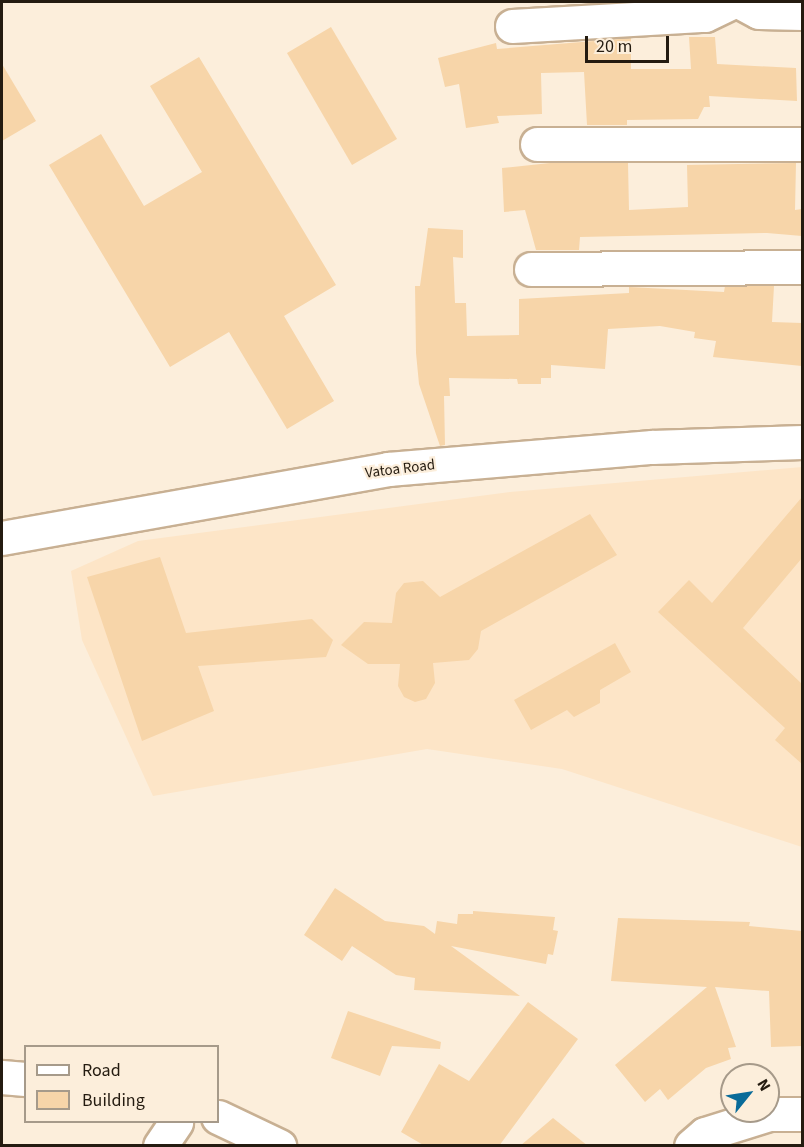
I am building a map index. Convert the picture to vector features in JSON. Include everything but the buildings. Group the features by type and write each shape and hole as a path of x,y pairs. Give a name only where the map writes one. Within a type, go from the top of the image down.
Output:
{"street":[{"path":"512,26 705,15 732,2"},
{"path":"740,2 759,12 802,13"},
{"path":"537,144 802,144"},
{"path":"531,269 802,267"},
{"name":"Vatoa Road","path":"2,538 388,469 652,447 802,442"},
{"path":"2,1077 24,1078"},
{"path":"691,1146 705,1134 769,1114 802,1114"},
{"path":"219,1117 279,1146"},
{"path":"160,1146 175,1123"}],"shaded area":[{"path":"802,467 802,847 562,769 427,749 153,796 82,640 71,571 138,541 510,492"}]}
